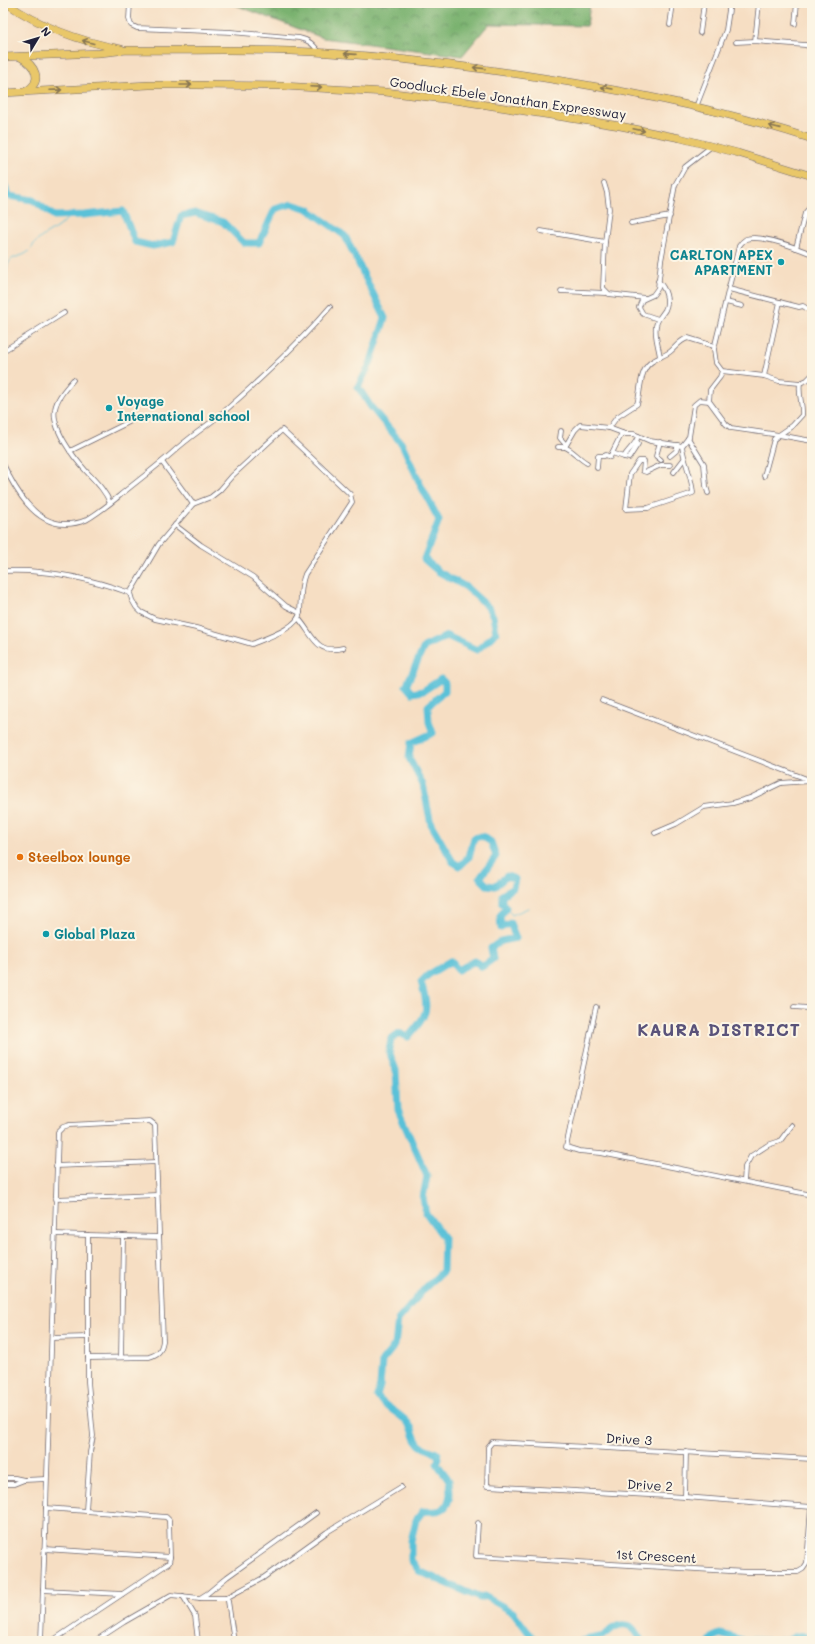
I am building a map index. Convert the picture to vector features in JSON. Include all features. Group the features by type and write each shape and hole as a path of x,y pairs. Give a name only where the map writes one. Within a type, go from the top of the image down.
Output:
{"main road":[{"path":"6,3 27,17 60,33 95,44 126,50"},
{"name":"Goodluck Ebele Jonathan Expressway","path":"3,57 100,53 126,50 237,50 319,52 374,56 499,70 630,92 727,114 812,139"},
{"path":"19,57 32,65 36,78 34,85 24,92"},
{"name":"Goodluck Ebele Jonathan Expressway","path":"3,93 178,85 252,85 355,90 461,101 620,126 712,146 812,176"}],"street":[{"path":"124,3 145,3"},
{"path":"670,25 673,3"},
{"path":"700,33 704,3"},
{"path":"696,107 726,30 730,3"},
{"path":"755,41 759,3"},
{"path":"795,24 797,3"},
{"path":"130,4 129,19 131,25 137,28 231,32 299,38 312,43 319,52"},
{"path":"736,42 755,41 805,45 812,47"},
{"path":"658,319 643,314 640,310 640,303 656,292 675,184 682,171 689,163 702,155 712,146"},
{"path":"604,183 607,192 609,209 602,283 606,293"},
{"path":"796,248 805,214 812,205"},
{"path":"630,223 670,216"},
{"path":"541,231 605,242"},
{"path":"812,254 796,248 760,239 749,239 743,241 739,246 714,346 716,363 722,371 764,376 779,382 800,383 807,380 812,375"},
{"path":"658,281 668,300 666,308 658,319 656,327 660,357"},
{"path":"729,289 799,307 803,306 812,312"},
{"path":"561,291 606,293 646,298"},
{"path":"726,302 742,306"},
{"path":"764,376 780,302"},
{"path":"3,464 18,491 36,512 46,520 56,523 75,524 86,520 110,503 222,413 304,337 330,307"},
{"path":"3,351 64,313"},
{"path":"609,428 617,417 637,404 643,374 650,362 671,351 684,339 688,338 714,346"},
{"path":"722,371 720,377 710,390 709,401 726,424 731,428 812,441"},
{"path":"73,380 58,401 55,410 60,430 70,451 105,491 110,503"},
{"path":"764,476 774,439 792,426 802,415 802,407 799,396 800,383"},
{"path":"670,456 688,438 694,405 700,400 709,401"},
{"path":"70,451 129,422"},
{"path":"566,446 575,430 580,425 609,428 634,434 650,441 680,445"},
{"path":"282,430 350,494 352,502 305,574 301,585 300,613 298,618 291,626 252,644 196,628 155,619 141,612 132,600 130,593 159,544 193,504 211,497 220,490 232,476 282,430"},
{"path":"561,431 560,438 566,446 581,460 588,463"},
{"path":"597,468 598,456 606,455 610,457 622,432"},
{"path":"612,453 629,458 637,448 638,436"},
{"path":"688,438 704,464 708,493"},
{"path":"660,442 656,456 660,460"},
{"path":"670,465 661,465 646,472 643,471 644,461 639,461 630,474 626,509 648,508 693,493 680,445"},
{"path":"558,447 566,446"},
{"path":"674,472 684,460"},
{"path":"162,462 193,504"},
{"path":"176,525 201,545 252,577 286,606 300,613"},
{"path":"3,571 37,572 78,577 130,593"},
{"path":"298,618 311,639 321,646 333,650 343,648"},
{"path":"602,700 812,781"},
{"path":"655,833 676,824 704,807 733,803 750,798 781,783 812,781"},
{"path":"596,1007 566,1147 579,1151 601,1153 812,1194"},
{"path":"794,1007 812,1007"},
{"path":"41,1641 52,1338 57,1136 58,1132 63,1127 69,1125 150,1121 155,1126 163,1341 162,1350 156,1355 149,1357 88,1358"},
{"path":"744,1181 745,1167 751,1156 768,1145 780,1141 792,1125"},
{"path":"56,1166 156,1162"},
{"path":"55,1199 157,1195"},
{"path":"55,1234 159,1237"},
{"path":"86,1510 90,1452 93,1436 88,1382 88,1235"},
{"path":"121,1357 123,1236"},
{"path":"52,1338 88,1337"},
{"name":"Drive 3","path":"487,1486 488,1447 492,1442 812,1459"},
{"path":"685,1497 686,1452"},
{"path":"3,1478 24,1480 46,1479"},
{"path":"3,1484 14,1484 24,1480"},
{"name":"Drive 2","path":"487,1486 685,1497 812,1507"},
{"path":"95,1641 124,1622 171,1595 200,1598 226,1598 263,1578 327,1532 401,1487"},
{"name":"1st Crescent","path":"478,1523 476,1556 746,1572 798,1572 804,1569 807,1562 812,1507"},
{"path":"46,1508 166,1517 168,1520 170,1557 170,1561 167,1564 52,1641"},
{"path":"200,1598 316,1513"},
{"path":"44,1549 170,1557"},
{"path":"43,1590 122,1594"},
{"path":"183,1596 195,1616 198,1641"},
{"path":"226,1598 228,1601 234,1641"}],"green space":[{"path":"230,3 590,4 587,26 489,24 462,56 323,38"}],"waterway":[{"path":"3,181 9,196 33,200 54,216 123,211 135,242 153,246 173,242 181,216 195,213 223,222 244,243 259,243 275,209 292,204 308,209 345,236 385,318 370,364 358,387 371,407 402,444 421,486 439,520 424,559 439,572 466,587 488,607 493,616 496,633 477,650 447,636 424,647 406,686 412,693 423,691 441,679 445,683 445,691 428,706 429,722 433,733 411,743 409,758 423,785 431,824 453,862 460,866 469,857 474,838 482,836 491,842 496,856 480,878 487,885 495,886 507,876 515,879 513,888 502,895 502,903 506,907 500,916 501,928 510,923 516,938 501,941 491,948 493,959 482,967 475,961 458,970 451,961 428,975 421,982 426,1006 423,1018 408,1037 399,1033 391,1039 389,1051 396,1070 398,1110 427,1176 423,1198 426,1213 444,1238 443,1271 426,1287 398,1320 395,1345 382,1361 380,1386 377,1396 408,1422 419,1444 438,1454 439,1458 437,1463 449,1481 450,1494 445,1508 438,1511 423,1511 416,1520 411,1541 411,1560 419,1571 480,1598 484,1596 513,1612 537,1641"},
{"path":"3,276 6,276 7,268 11,259 27,253 44,235 59,226 70,216"},
{"path":"506,907 512,915 528,908"},
{"path":"581,1641 603,1636 617,1626 622,1625 630,1626 639,1636 641,1641"},
{"path":"710,1641 713,1637 720,1634 742,1640 786,1641"},
{"path":"787,1641 794,1637 800,1636 812,1640"}],"place":[{"name":"CARLTON APEX APARTMENT","path":"781,262"},
{"name":"Voyage International school","path":"109,408"},
{"name":"Steelbox lounge","path":"20,857"},
{"name":"Global Plaza","path":"46,934"}],"district":[{"name":"KAURA DISTRICT","path":"719,1030"}]}
